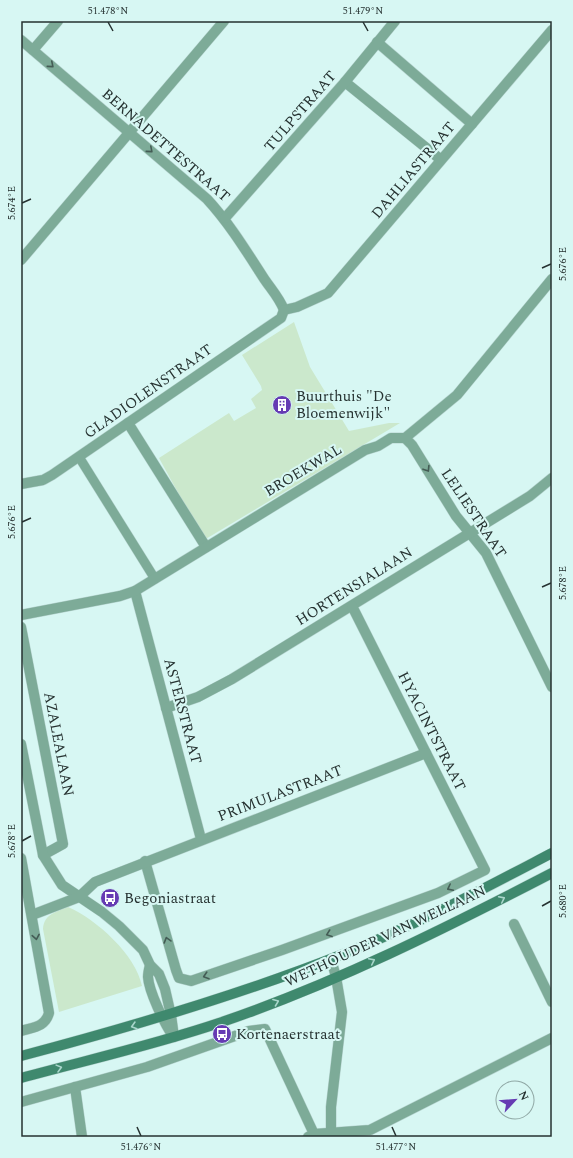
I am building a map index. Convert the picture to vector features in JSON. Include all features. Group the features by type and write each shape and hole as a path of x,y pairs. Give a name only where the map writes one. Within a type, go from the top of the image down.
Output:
{"main road":[{"name":"WETHOUDER VAN WELLAAN","path":"21,1056 166,1016 331,959 448,906 552,853"},
{"name":"WETHOUDER VAN WELLAAN","path":"21,1078 174,1037 226,1020 336,978 552,873"}],"street":[{"path":"33,50 58,21"},
{"path":"21,260 224,21"},
{"name":"TULPSTRAAT","path":"225,218 345,82 395,21"},
{"name":"DAHLIASTRAAT","path":"284,310 297,307 328,293 440,159 472,124 552,30"},
{"name":"BERNADETTESTRAAT","path":"21,40 207,199 225,218 264,278 275,291 284,310"},
{"path":"377,42 472,124"},
{"path":"345,82 440,159"},
{"path":"405,438 457,395 552,280"},
{"name":"GLADIOLENSTRAAT","path":"21,484 43,480 281,318 284,310"},
{"path":"128,422 206,547"},
{"name":"BROEKWAL","path":"21,615 120,596 135,591 365,450 378,446 391,438 405,438"},
{"name":"LELIESTRAAT","path":"405,438 412,445 456,516 486,553 552,687"},
{"path":"79,456 155,578"},
{"name":"HORTENSIALAAN","path":"166,708 198,696 232,679 530,496 552,478"},
{"name":"ASTERSTRAAT","path":"135,591 202,839"},
{"name":"HYACINTSTRAAT","path":"352,606 485,870"},
{"name":"AZALEALAAN","path":"21,627 63,844 43,855"},
{"name":"LELIESTRAAT","path":"533,651 552,675"},
{"path":"21,744 43,855 62,885 119,926 143,950 150,965 159,974 165,989 166,1016 174,1037"},
{"name":"PRIMULASTRAAT","path":"79,897 95,882 145,861 426,753"},
{"path":"21,858 49,1013 47,1021 42,1025 21,1031"},
{"name":"WETHOUDER VAN WELLAAN","path":"145,861 179,978 190,981 282,950 438,893 485,870"},
{"path":"32,915 79,897"},
{"path":"514,924 552,1002"},
{"path":"331,959 342,1012 342,1025 331,1107 331,1135"},
{"path":"21,1102 147,1067 249,1031 265,1029 311,1135 331,1135 370,1130 552,1038"},
{"path":"75,1087 82,1137"}],"green space":[{"path":"294,322 310,367 349,431 389,423 400,423 204,540 159,458 229,413 234,421 256,408 251,399 262,390 261,386 242,355"},
{"path":"68,907 91,920 113,939 132,962 142,986 59,1012 43,929 46,920 51,914"}],"place":[{"name":"Buurthuis \"De Bloemenwijk\"","path":"282,405"},
{"name":"Begoniastraat","path":"110,898"},
{"name":"Kortenaerstraat","path":"222,1034"}]}
